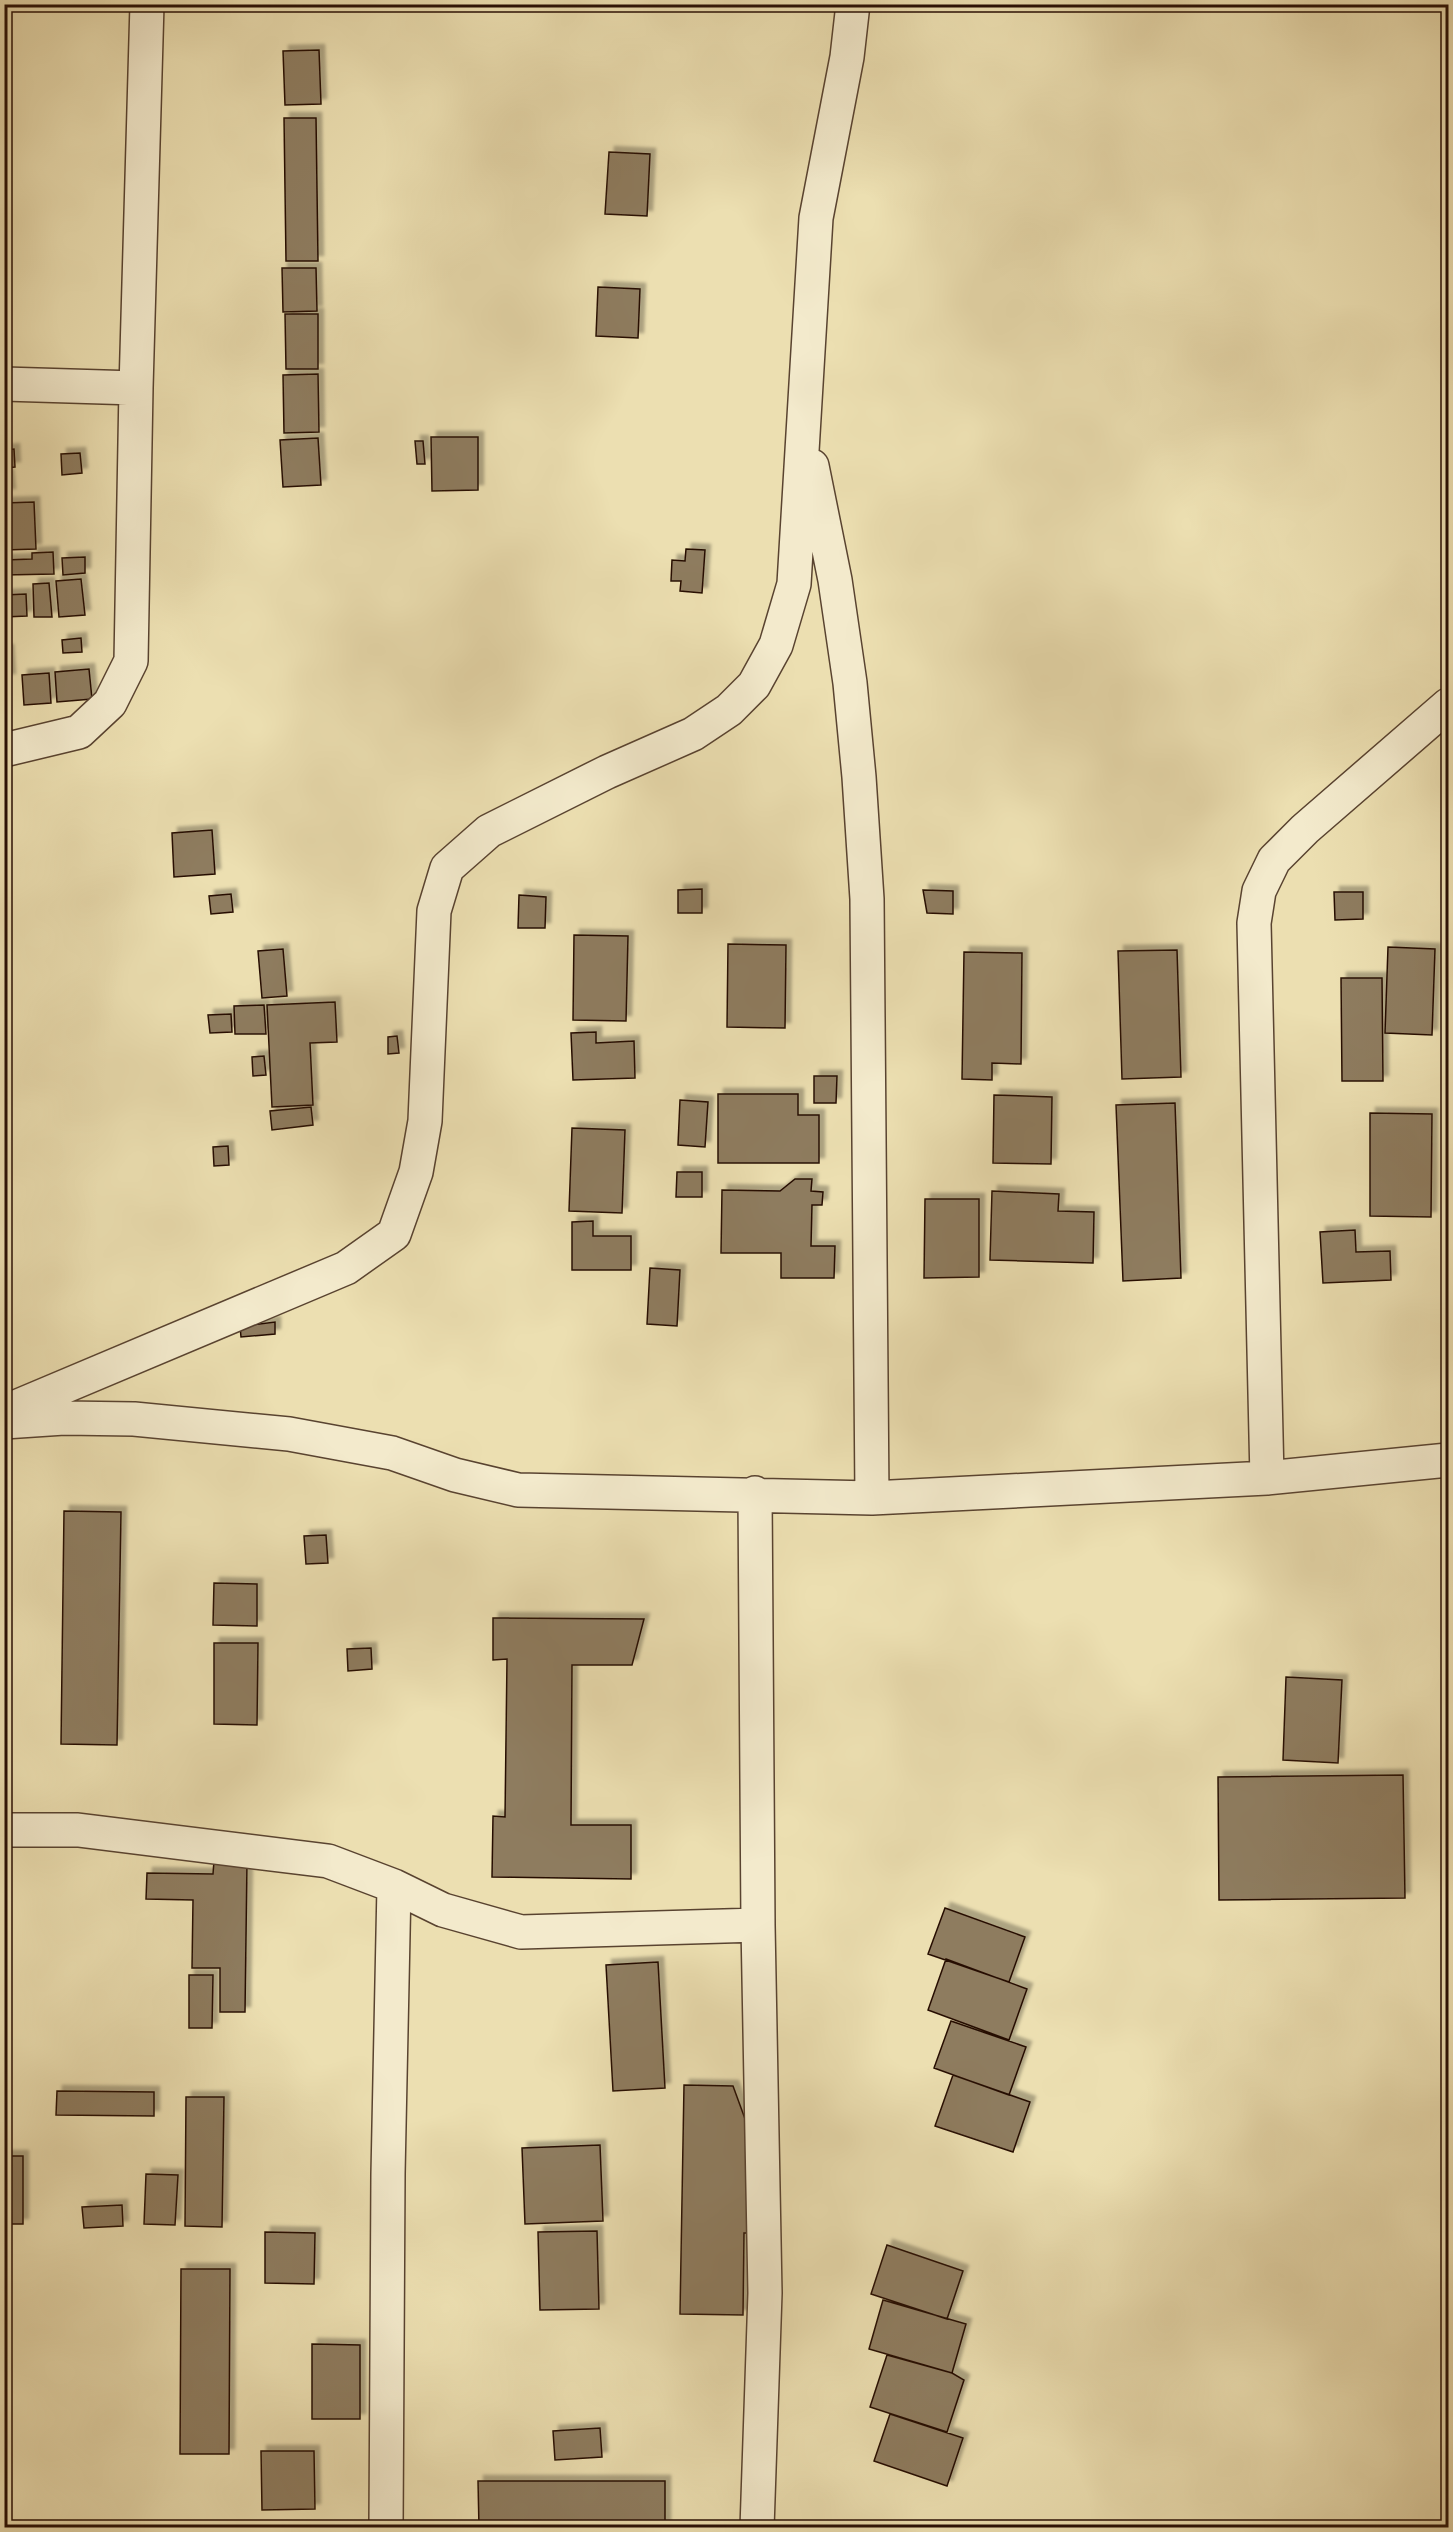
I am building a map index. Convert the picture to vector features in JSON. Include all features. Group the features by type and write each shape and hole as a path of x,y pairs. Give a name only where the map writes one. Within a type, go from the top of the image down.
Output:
{"street":[{"path":"4,750 79,732 110,703 131,661 147,4"},
{"path":"4,1412 346,1268 394,1234 416,1172 425,1121 434,911 447,868 489,831 607,772 693,734 729,710 754,685 776,645 794,584 816,218 847,57 853,4"},
{"path":"4,384 136,388"},
{"path":"803,420 835,580 850,683 867,888 872,1498"},
{"path":"1267,1478 1254,923 1258,891 1274,860 1305,829 1449,705"},
{"path":"4,1422 64,1418 134,1419 290,1434 392,1453 455,1475 518,1490 872,1498 1267,1478 1449,1460"},
{"path":"755,1494 758,1924 765,2293 757,2528"},
{"path":"4,1830 78,1830 328,1861 394,1886 443,1910 521,1932 758,1924"},
{"path":"386,2528 388,2174 394,1886"}],"building":[{"path":"319,50 321,104 285,105 283,51"},
{"path":"284,118 316,118 318,261 286,261"},
{"path":"609,152 650,154 647,216 605,214"},
{"path":"282,268 316,268 317,311 283,312"},
{"path":"598,287 640,289 638,338 596,336"},
{"path":"285,314 318,314 318,369 286,369"},
{"path":"318,374 319,432 284,433 283,375"},
{"path":"431,437 478,437 478,490 432,491"},
{"path":"318,438 321,485 283,487 280,440"},
{"path":"415,441 423,441 425,464 417,464"},
{"path":"14,449 15,467 4,468 4,450"},
{"path":"80,453 82,473 62,475 61,454"},
{"path":"4,475 8,475 10,494 4,494"},
{"path":"34,502 36,549 4,550 4,503"},
{"path":"686,549 705,550 702,593 680,591 681,581 671,581 672,560 685,561"},
{"path":"53,552 54,574 4,575 4,560 32,559 32,553"},
{"path":"85,557 85,573 63,575 62,558"},
{"path":"81,579 85,615 59,617 56,581"},
{"path":"49,583 52,617 34,617 33,584"},
{"path":"26,594 27,616 4,617 4,595"},
{"path":"81,638 82,652 63,653 62,640"},
{"path":"4,650 8,650 10,679 4,679"},
{"path":"89,669 92,699 57,702 55,672"},
{"path":"49,673 51,703 24,705 22,675"},
{"path":"212,830 215,874 174,877 172,833"},
{"path":"702,889 702,913 678,913 678,890"},
{"path":"923,890 953,891 953,914 927,913"},
{"path":"1334,892 1363,892 1363,919 1335,920"},
{"path":"231,894 233,912 211,914 209,896"},
{"path":"519,895 546,897 545,928 518,928"},
{"path":"574,935 628,936 626,1021 573,1020"},
{"path":"728,944 786,945 785,1028 727,1027"},
{"path":"1388,947 1435,949 1432,1035 1385,1033"},
{"path":"283,949 287,996 262,998 258,951"},
{"path":"1177,950 1181,1077 1122,1079 1118,951"},
{"path":"964,952 1022,953 1021,1064 992,1063 992,1080 962,1079"},
{"path":"1341,978 1382,978 1383,1081 1342,1081"},
{"path":"335,1002 337,1042 310,1043 313,1105 272,1107 267,1005"},
{"path":"264,1005 266,1034 235,1034 234,1006"},
{"path":"231,1014 232,1032 210,1033 208,1015"},
{"path":"596,1032 596,1043 634,1041 635,1078 573,1080 571,1033"},
{"path":"397,1036 399,1053 388,1054 388,1037"},
{"path":"264,1056 266,1075 253,1076 252,1057"},
{"path":"814,1076 837,1076 836,1103 814,1103"},
{"path":"718,1094 798,1094 798,1115 819,1115 819,1163 718,1163"},
{"path":"994,1095 1052,1097 1051,1164 993,1163"},
{"path":"680,1100 708,1102 705,1147 678,1145"},
{"path":"1175,1103 1181,1278 1123,1281 1116,1105"},
{"path":"311,1107 313,1125 272,1130 270,1111"},
{"path":"1370,1113 1432,1114 1431,1217 1370,1216"},
{"path":"572,1128 625,1130 622,1213 569,1211"},
{"path":"228,1146 229,1165 214,1166 213,1147"},
{"path":"677,1172 702,1172 702,1197 676,1197"},
{"path":"795,1179 812,1179 811,1191 823,1192 822,1205 812,1205 811,1246 835,1246 834,1278 781,1278 781,1253 721,1253 722,1190 780,1191"},
{"path":"992,1191 1059,1194 1058,1211 1094,1212 1093,1263 990,1260"},
{"path":"925,1199 979,1199 979,1277 924,1278"},
{"path":"593,1221 593,1236 631,1236 631,1270 572,1270 572,1222"},
{"path":"1355,1230 1356,1252 1390,1251 1391,1280 1323,1283 1320,1232"},
{"path":"650,1268 680,1270 677,1326 647,1324"},
{"path":"239,1315 252,1325 275,1322 275,1334 241,1337"},
{"path":"64,1511 121,1512 117,1745 61,1744"},
{"path":"326,1535 328,1563 306,1564 304,1536"},
{"path":"214,1583 257,1584 257,1626 213,1625"},
{"path":"493,1618 644,1619 632,1665 572,1665 571,1825 631,1825 631,1879 492,1877 493,1816 505,1817 507,1659 493,1660"},
{"path":"214,1643 258,1643 257,1725 214,1724"},
{"path":"371,1648 372,1669 348,1671 347,1649"},
{"path":"1286,1677 1342,1680 1338,1763 1283,1760"},
{"path":"1403,1775 1405,1898 1219,1900 1218,1777"},
{"path":"214,1861 247,1861 245,2012 220,2012 220,1968 192,1968 193,1900 146,1899 147,1873 213,1874"},
{"path":"945,1908 1025,1937 1009,1982 928,1954"},
{"path":"946,1959 1027,1989 1009,2040 928,2010"},
{"path":"658,1962 665,2088 613,2091 606,1965"},
{"path":"189,1975 213,1975 212,2028 189,2028"},
{"path":"951,2021 1026,2047 1009,2095 934,2068"},
{"path":"953,2075 1030,2102 1013,2152 935,2126"},
{"path":"684,2085 733,2086 763,2168 762,2233 744,2233 743,2315 680,2314"},
{"path":"57,2091 154,2092 154,2116 56,2115"},
{"path":"186,2097 224,2097 222,2227 185,2226"},
{"path":"600,2145 603,2221 525,2224 522,2148"},
{"path":"4,2156 23,2156 23,2224 4,2224"},
{"path":"146,2174 178,2175 175,2225 144,2224"},
{"path":"122,2205 123,2226 84,2228 82,2207"},
{"path":"597,2231 599,2309 540,2310 538,2232"},
{"path":"265,2232 315,2233 314,2284 265,2283"},
{"path":"887,2245 963,2271 947,2319 871,2294"},
{"path":"181,2269 230,2269 229,2454 180,2454"},
{"path":"883,2300 966,2324 952,2373 869,2349"},
{"path":"312,2344 360,2345 360,2419 312,2419"},
{"path":"887,2355 952,2373 964,2380 947,2432 870,2407"},
{"path":"890,2414 963,2438 947,2486 874,2461"},
{"path":"600,2428 602,2457 555,2460 553,2431"},
{"path":"261,2451 314,2451 315,2509 262,2510"},
{"path":"478,2481 665,2481 665,2528 479,2528"}]}
